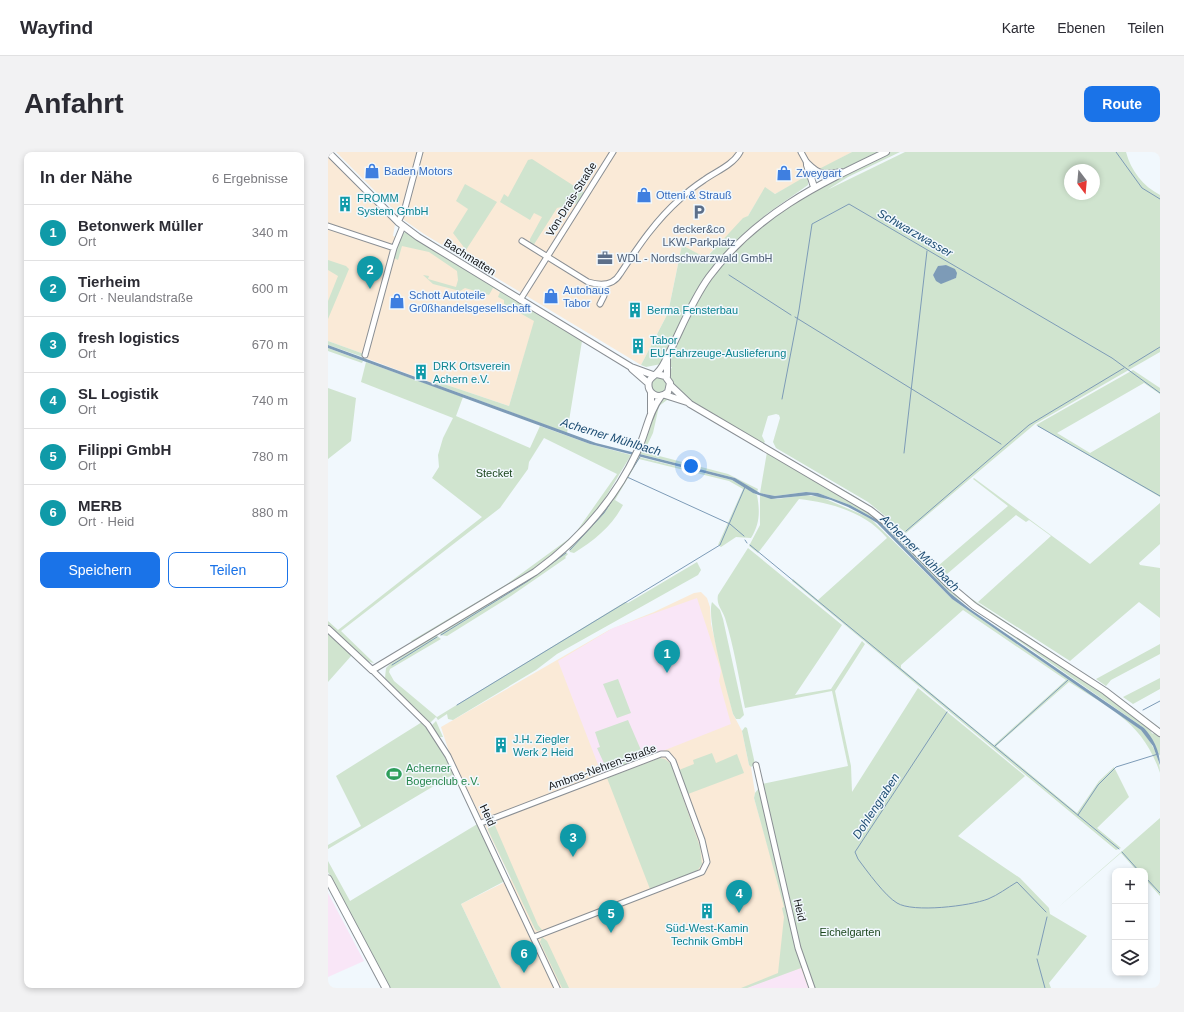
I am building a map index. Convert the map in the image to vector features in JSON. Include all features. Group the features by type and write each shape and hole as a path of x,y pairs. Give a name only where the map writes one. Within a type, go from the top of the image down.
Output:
{"main road":[{"path":"328,879 386,988"}],"street":[{"name":"Bachmatten","path":"328,152 400,224 631,368"},
{"path":"365,355 420,152"},
{"name":"Von-Drais-Straße","path":"520,300 613,152"},
{"path":"522,241 588,282 604,285 610,284 618,277 654,226 679,200 698,183 732,162 740,152"},
{"path":"800,152 807,163 817,186"},
{"path":"648,383 668,356 680,326 699,291 722,260 746,236 767,217 817,186 886,152"},
{"path":"807,163 816,172 824,174 848,170"},
{"path":"816,172 817,186"},
{"path":"328,226 394,248"},
{"path":"600,304 604,296 604,285"},
{"path":"668,356 667,376 670,386 690,404 870,510 889,525 949,585 974,606 1104,691 1160,733"},
{"path":"631,368 655,375 667,376"},
{"path":"328,630 372,670 478,608 555,558 589,525 618,486 638,450 650,414 651,393 648,383 631,368"},
{"path":"650,414 669,390 670,386"},
{"path":"651,393 690,404"},
{"name":"Heid","path":"372,670 404,699 428,725 456,771 557,988"},
{"name":"Ambros-Nehren-Straße","path":"481,823 661,754 667,754 673,761 702,840 706,862 702,872 534,937"},
{"name":"Heid","path":"756,765 798,948 812,988"}],"shaded area":[{"path":"336,152 852,152 775,194 765,188 748,216 705,258 682,245 668,313 641,365 424,234 404,220"},
{"path":"328,156 395,224 393,236 432,249 501,293 535,320 509,406 438,382 435,384 363,357 364,354 328,341"},
{"path":"701,592 707,598 710,607 711,624 733,714 742,731 749,765 751,767 755,793 754,798 808,988 501,988 461,904 511,879 449,752 441,727 609,630 654,612 694,593"},
{"path":"697,598 721,671 719,681 731,724 602,775 558,661 613,628"},
{"path":"328,893 364,961 328,977"},
{"path":"801,968 808,988 747,988 774,977"}],"green space":[{"path":"852,152 880,152 849,167 833,171 817,170"},
{"path":"890,152 900,152 848,177 827,190 905,152 1126,152 1134,172 1148,187 1160,195 1160,352 1035,424 906,533 868,502 776,448 773,442 780,418 779,415 776,414 768,416 762,436 765,442 762,444 689,400 674,387 671,381 668,370 672,367 668,367 673,349 701,292 730,254 767,220 816,189","holes":["946,265 956,278 941,283 933,275 939,266"]},
{"path":"532,159 585,193 578,203 557,208 533,246 530,244 530,239 542,217 534,213 530,220 500,202 504,194 508,197 528,160"},
{"path":"808,175 808,185 768,213 735,242 716,263 690,302 661,364 646,367 641,365 668,313 682,245 706,258 743,218 748,216 765,187 775,194"},
{"path":"465,184 497,202 466,250 453,233 468,209 456,201"},
{"path":"405,232 582,341 567,433 435,384 438,382 509,406 534,321 504,304 504,300 498,297 500,292 493,288 489,295 465,288 460,291 433,284 423,275 429,276 428,279 456,287 458,280 457,271 429,252 402,246 398,260 394,258 401,234"},
{"path":"328,260 346,266 349,269 328,319 328,301 338,276 328,270"},
{"path":"328,341 364,354 363,357 328,345"},
{"path":"328,348 363,361 362,363 328,351"},
{"name":"Stecket","path":"366,362 463,397 456,416 530,448 540,426 590,444 631,455 599,508 578,534 532,571 413,643 411,641 507,584 574,535 617,474 544,438 529,462 528,469 500,508 341,631 374,663 363,658 350,647 328,625 328,621 338,630 482,517 432,478 439,467 438,455 443,438 453,418 361,382"},
{"path":"1133,370 1160,388 1160,394 1144,383 1057,433 1090,453 1160,412 1160,497 1036,425"},
{"path":"657,376 663,377 668,384 665,392 660,394 652,390 651,382"},
{"path":"328,388 356,398 351,441 328,459"},
{"path":"666,397 674,401 667,400 659,406 653,433 644,452 728,474 758,489 757,492 735,478 640,454 660,399"},
{"path":"772,449 856,497 879,512 963,593 1116,695 1160,728 1160,731 1061,661 962,594 894,528"},
{"path":"767,452 859,504 884,523 951,590 1111,698 1152,729 1151,732 1153,734 1155,731 1160,735 1160,756 1144,728 950,593 879,521 850,505 818,493 806,492 775,496 760,493"},
{"path":"639,457 732,480 757,495 759,506 758,522 751,538 736,537 721,547 718,545 743,489 729,481 639,459 615,500 623,505 614,520 589,543 574,553 570,552 569,549 604,511"},
{"path":"974,478 1090,564 1160,503 1160,544 1139,563 1140,565 1160,568 1160,618 1139,602 1070,661 978,602 1051,536 1029,520 1026,522 1016,515 947,574 938,566 1008,506 973,479"},
{"path":"760,495 777,499 805,495 821,497 870,518 952,599 1143,731 1157,756 1160,773 1153,756 1144,741 1124,718 1069,682 996,746 1077,813 1099,781 1114,767 1129,797 1097,828 1121,848 1116,850 792,581 793,579 818,600 887,538 878,529 858,515 847,510 824,503 799,499 758,553 749,546 760,525","holes":["963,610 1066,680 994,745 901,668 901,665"]},
{"name":"Eichelgarten","path":"748,548 842,625 795,695 831,689 862,641 865,644 835,691 851,766 852,792 918,688 1025,776 958,836 1020,878 1049,908 1050,914 1087,936 1049,983 1051,988 814,988 799,957 801,968 747,988 741,988 778,973 784,917 782,908 784,907 754,798 755,793 762,784 848,766 832,691 745,708 731,640 725,618 719,604 718,595"},
{"path":"565,552 568,554 565,557 566,558 511,596 447,636 440,635 537,574"},
{"path":"697,562 701,570 698,575 557,654 536,670 453,720 448,719 447,714 438,720 436,717 431,722 428,722 385,678 386,668 389,665 436,635 441,639 390,669 389,672 394,681 437,717 625,602 628,603"},
{"path":"712,602 720,610 723,619 744,715 740,719 736,719 733,714 718,657 712,624"},
{"path":"328,632 352,655 328,682"},
{"path":"1160,644 1160,654 1111,680 1106,686 1096,679"},
{"path":"1160,678 1160,689 1133,704 1123,697"},
{"path":"618,679 631,713 617,718 603,684"},
{"path":"628,720 644,757 608,772 597,748 600,747 595,732"},
{"path":"436,721 443,737 440,737 431,726"},
{"name":"Acherner Bogenclub e.V.","path":"422,722 441,749 454,774 328,849 328,845 361,826 336,776"},
{"path":"745,727 747,728 755,764 751,767 749,765 742,731"},
{"path":"712,753 716,763 737,754 744,773 688,794 679,770 694,764 693,760"},
{"path":"660,758 665,759 671,764 700,847 702,864 697,871 650,889 607,778"},
{"path":"1160,818 1160,896 1148,882 1148,868 1134,868 1121,853 1055,910"},
{"path":"493,821 538,925 542,930 537,931 535,929 488,830 489,823"},
{"path":"479,823 503,876 503,882 461,904 501,988 389,988 328,872 328,861 350,901"},
{"path":"542,937 547,941 569,988 562,988 540,942"}],"water":[{"path":"946,265 955,269 957,273 956,278 941,284 936,281 933,275 938,266"},
{"path":"328,345 596,443 735,478 760,493 775,496 806,492 818,493 850,505 879,521 950,593 970,609 1144,728 1155,745 1159,755 1160,765 1153,746 1141,730 952,599 877,523 848,507 831,500 811,495 771,499 753,493 732,480 590,444 328,348"}],"waterway":[{"path":"1116,152 1142,188 1160,199"},
{"name":"Schwarzwasser","path":"782,399 799,310 812,224 849,204 1112,358 1160,393"},
{"path":"904,453 927,251"},
{"path":"729,275 791,315"},
{"path":"795,317 1001,444"},
{"path":"1129,366 1160,347"},
{"name":"Acherner Mühlbach","path":"906,531 1029,425 1124,368"},
{"path":"1038,426 1160,496"},
{"name":"Acherner Mühlbach","path":"570,550 604,513 640,457"},
{"path":"627,477 730,524 744,536"},
{"path":"457,705 720,545 745,487"},
{"path":"750,545 1119,849"},
{"path":"441,635 528,581 566,553"},
{"path":"392,665 437,637"},
{"path":"995,746 1068,680"},
{"path":"1143,710 1160,701"},
{"name":"Dohlengraben","path":"947,712 855,852 858,859 887,895 892,900 905,906 928,908 956,906 980,902 992,897 1017,882 1046,912"},
{"path":"1078,815 1098,785 1116,767 1158,754"},
{"path":"1122,852 1136,868"},
{"path":"1148,880 1160,893"},
{"name":"Dohlengraben","path":"1038,955 1047,917"},
{"name":"Dohlengraben","path":"1037,959 1045,988"}],"place":[{"name":"Baden Motors","path":"372,171"},
{"name":"Zweygart","path":"784,173"},
{"name":"Otteni & Strauß","path":"644,195"},
{"name":"FROMM System GmbH","path":"345,204"},
{"name":"decker&co LKW-Parkplatz","path":"699,212"},
{"name":"WDL - Nordschwarzwald GmbH","path":"605,258"},
{"name":"Tierheim","path":"370,289"},
{"name":"Autohaus Tabor","path":"551,296"},
{"name":"Schott Autoteile Gr0ßhandelsgesellschaft","path":"397,301"},
{"name":"Berma Fensterbau","path":"635,310"},
{"name":"Tabor EU-Fahrzeuge-Auslieferung","path":"638,346"},
{"name":"DRK Ortsverein Achern e.V.","path":"421,372"},
{"name":"Betonwerk Müller","path":"667,673"},
{"name":"J.H. Ziegler Werk 2 Heid","path":"501,745"},
{"name":"Acherner Bogenclub e.V.","path":"394,774"},
{"name":"fresh logistics","path":"573,857"},
{"name":"Süd-West-Kamin Technik GmbH","path":"707,911"},
{"name":"SL Logistik","path":"739,913"},
{"name":"Filippi GmbH","path":"611,933"},
{"name":"MERB","path":"524,973"}]}
